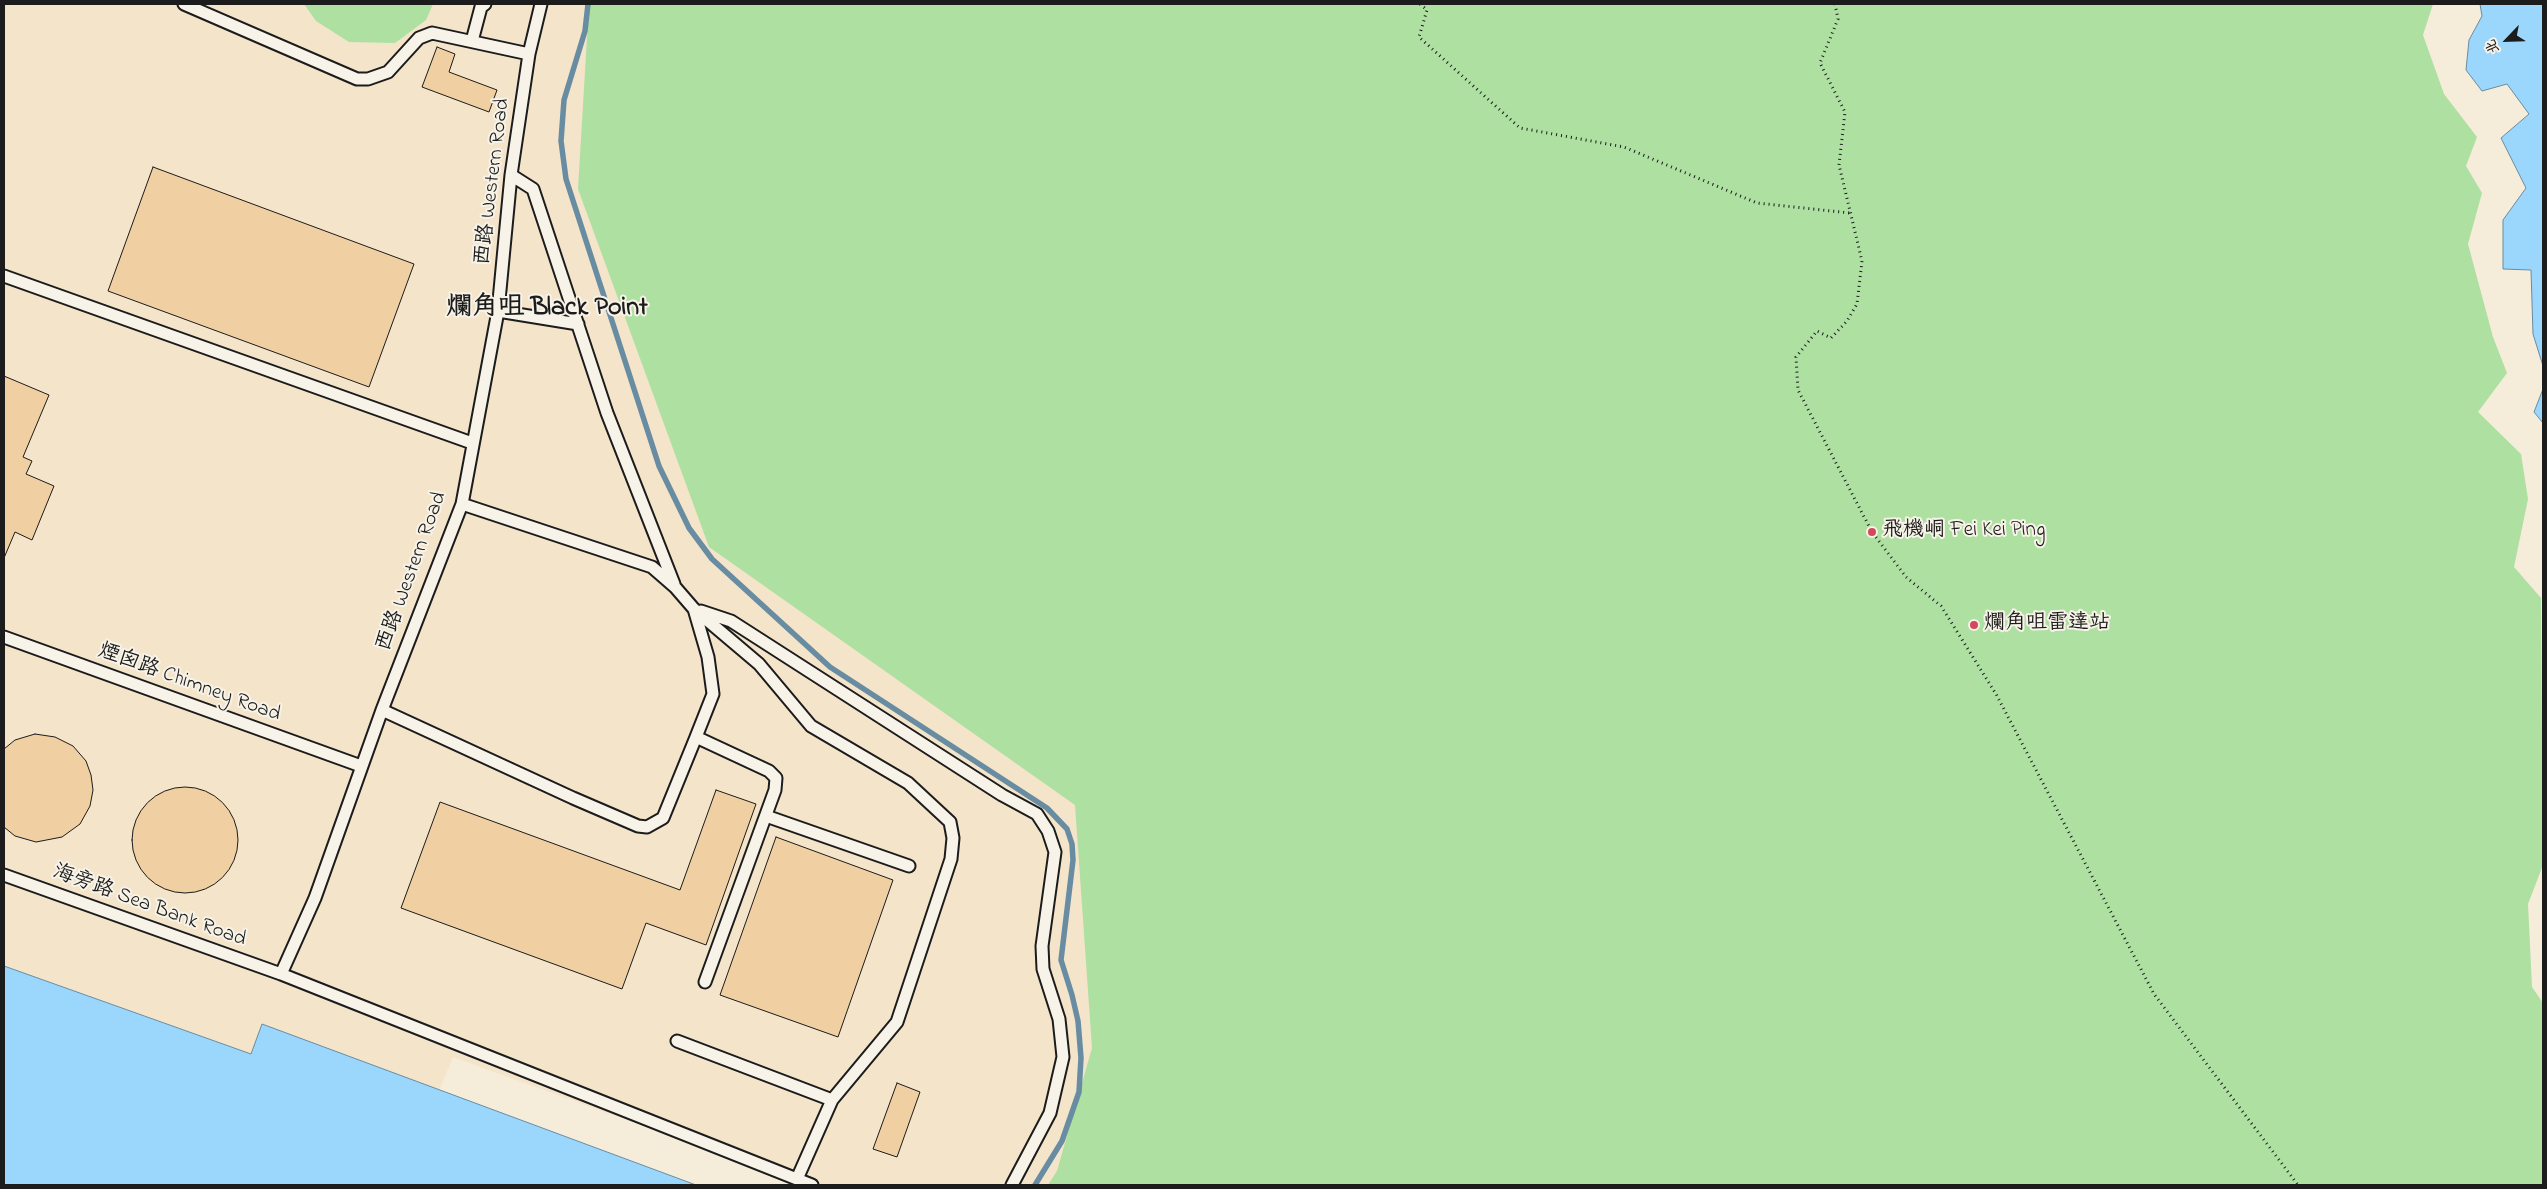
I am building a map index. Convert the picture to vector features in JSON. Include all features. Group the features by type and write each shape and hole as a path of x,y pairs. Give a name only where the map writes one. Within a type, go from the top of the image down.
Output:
{"lane":[{"path":"184,4 357,79 368,79 388,72 419,38 432,33 529,54"},
{"path":"472,41 481,7 485,4"},
{"name":"西路 Western Road","path":"281,974 315,898 361,766 462,504 498,311 511,175 529,54 541,4"},
{"path":"511,175 533,189 607,413 675,587"},
{"path":"4,276 472,443"},
{"path":"498,311 578,324"},
{"path":"462,504 652,568 675,587 694,609 759,664 811,726 908,783 950,822 953,838 951,859 896,1022 832,1100 797,1179"},
{"path":"382,710 573,798 638,826 647,827 663,818 713,694 708,657 694,609"},
{"path":"694,609 731,621 1002,795 1037,814 1048,831 1055,852 1042,946 1043,969 1059,1019 1063,1057 1050,1113 1012,1185"},
{"name":"煙囱路 Chimney Road","path":"4,638 361,766"},
{"path":"696,737 768,770 776,778 775,790 766,816 705,982"},
{"path":"766,816 909,866"},
{"name":"海旁路 Sea Bank Road","path":"4,876 281,974 812,1185"},
{"path":"677,1041 832,1100"}],"path":[{"path":"1420,4 1427,10 1419,37 1520,128 1624,147 1756,203 1850,214"},
{"path":"1835,4 1838,19 1820,63 1845,112 1839,165 1862,261 1857,304 1847,321 1831,338 1816,331 1796,357 1798,390 1872,532 1906,578 1941,606 1996,694 2154,994 2298,1185"}],"shaded area":[{"path":"4,4 782,4 642,366 1082,779 1112,956 1063,1185 806,1185 453,1057 428,1117 4,966"}],"green space":[{"path":"304,4 433,4 426,20 395,43 349,42 316,21"},
{"path":"589,4 2433,4 2423,35 2444,94 2477,137 2466,166 2482,193 2468,244 2493,337 2507,373 2478,412 2521,454 2528,499 2514,567 2541,598 2543,865 2528,904 2532,987 2543,1003 2543,1185 1048,1185 1057,1171 1092,1048 1075,805 709,547 578,189"}],"water":[{"path":"2480,4 2543,4 2543,366 2533,334 2531,270 2503,269 2503,220 2526,188 2501,138 2529,114 2507,84 2482,91 2466,70 2469,40 2482,16"},
{"path":"2543,389 2543,423 2534,412"},
{"path":"4,966 251,1054 262,1024 696,1185 4,1185"}],"building":[{"path":"437,47 455,54 449,72 497,90 489,112 422,87"},
{"path":"153,167 414,264 369,387 108,291"},
{"path":"4,376 49,395 23,457 32,461 26,474 54,486 32,540 15,532 4,558"},
{"path":"35,734 55,737 73,746 86,761 91,775 93,790 90,806 80,824 62,837 36,842 15,836 4,827 4,749 15,740"},
{"path":"185,787 205,791 223,802 234,820 238,840 234,860 223,878 205,889 185,893 165,889 147,878 136,860 132,840 136,820 147,802 165,791"},
{"path":"716,790 756,804 706,945 646,923 622,989 401,908 440,802 680,890"},
{"path":"776,837 893,880 838,1037 720,995"},
{"path":"897,1083 920,1092 897,1157 873,1149"}],"waterway":[{"path":"588,4 585,31 564,100 561,141 566,179 659,466 689,528 712,559 830,667 1047,808 1067,829 1072,844 1073,860 1061,960 1078,1021 1081,1058 1079,1092 1062,1141 1035,1185"}],"place":[{"name":"飛機峒 Fei Kei Ping","path":"1872,532"},
{"name":"爛角咀雷達站","path":"1974,625"}],"district":[{"name":"爛角咀 Black Point","path":"547,310"}]}
